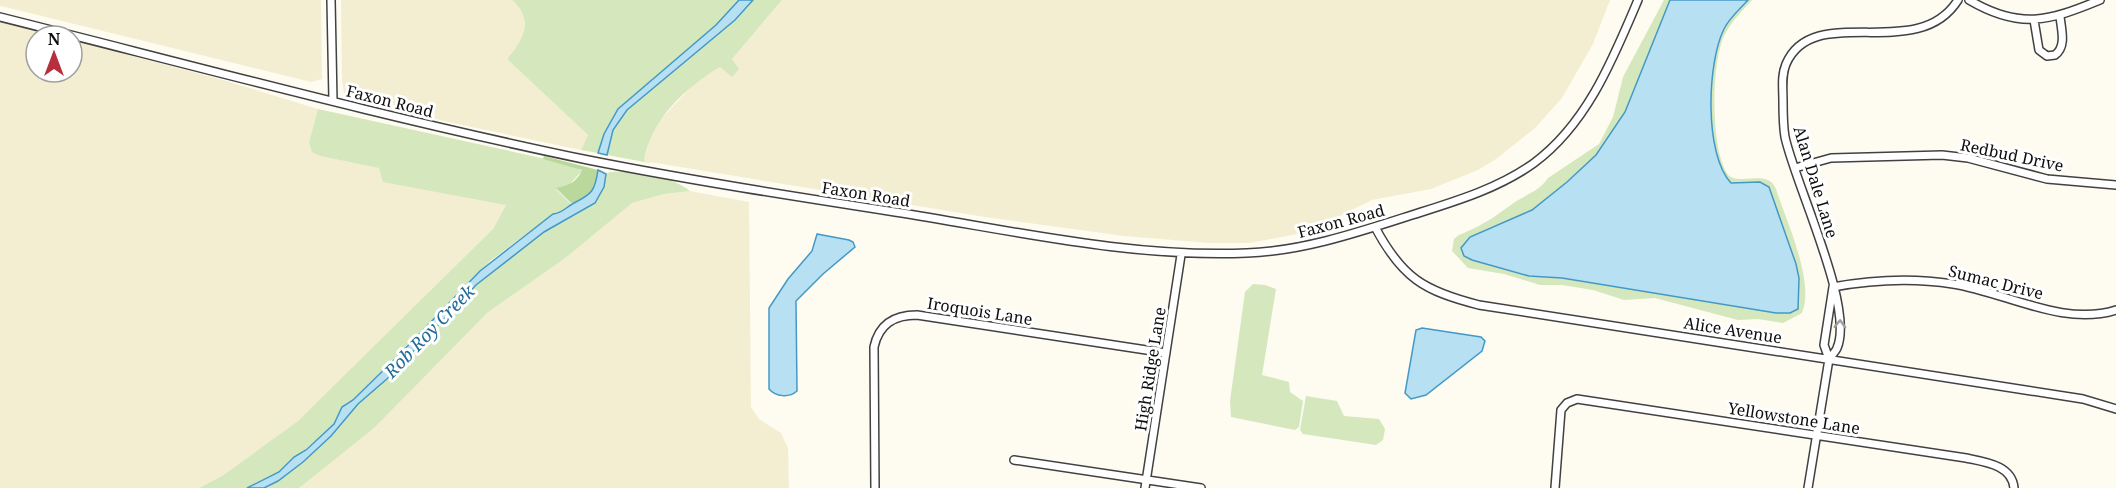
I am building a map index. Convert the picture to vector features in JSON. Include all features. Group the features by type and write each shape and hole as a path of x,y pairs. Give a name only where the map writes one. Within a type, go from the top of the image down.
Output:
{"street":[{"path":"331,0 333,101"},
{"name":"Faxon Road","path":"0,17 333,101 591,160 784,194 1181,255 1253,253 1320,243 1455,201 1498,183 1534,163 1562,138 1587,105 1612,60 1638,0"},
{"name":"Alan Dale Lane","path":"1809,488 1829,359 1838,347 1839,298 1833,287 1785,136 1782,80 1785,65 1800,44 1813,36 1832,32 1922,28 1944,18 1958,0"},
{"path":"1969,0 2000,15 2034,20 2060,16 2100,0"},
{"path":"2034,20 2039,50 2047,56 2055,55 2061,49 2060,16"},
{"name":"Redbud Drive","path":"1795,168 1831,158 1942,155 1968,158 2051,180 2116,185"},
{"name":"Alice Avenue","path":"1375,227 1392,258 1414,279 1445,297 1479,305 2083,399 2116,409"},
{"name":"High Ridge Lane","path":"1145,488 1181,255"},
{"name":"Sumac Drive","path":"1833,287 1864,283 1937,282 1970,287 2063,312 2088,314 2116,310"},
{"name":"Alan Dale Lane","path":"1829,359 1824,345 1833,287"},
{"name":"Iroquois Lane","path":"875,488 874,347 880,330 894,319 917,315 1166,353"},
{"name":"Yellowstone Lane","path":"1555,488 1560,416 1567,403 1583,399 1978,460 2002,468 2012,479 2013,488"},
{"path":"1014,460 1200,488"}],"shaded area":[{"path":"0,0 321,0 322,79 311,82 84,27 84,24 74,24 0,6"},
{"path":"341,0 512,0 520,7 525,17 523,40 507,59 588,135 581,150 448,122 350,98 344,93 342,81"},
{"path":"782,0 1610,0 1593,44 1562,98 1535,128 1496,159 1478,170 1431,189 1372,200 1307,232 1250,243 1210,243 1124,236 985,217 644,161 651,133 661,119 698,80 720,67 733,77 731,60"},
{"path":"0,22 24,28 24,84 84,84 84,43 223,80 318,109 309,142 320,156 380,168 506,205 493,229 346,376 298,421 222,476 199,488 0,488"},
{"path":"690,191 749,202 751,407 759,419 781,433 788,448 789,488 299,488 487,313 564,259 610,218 632,203 664,194"}],"green space":[{"path":"512,0 739,0 716,25 618,109 604,134 598,153 581,150 588,135 507,59 522,37 525,22 519,7"},
{"path":"753,0 782,0 732,59 739,69 732,77 720,67 682,95 662,118 648,146 644,161 655,164 607,155 613,130 627,110 735,20"},
{"path":"1664,0 1670,0 1625,112 1596,155 1532,210 1470,237 1461,248 1464,256 1472,260 1529,276 1562,278 1776,313 1798,309 1799,278 1769,187 1760,182 1731,183 1722,169 1712,130 1712,85 1718,44 1729,21 1748,0 1752,0 1730,26 1720,49 1715,87 1716,129 1718,148 1729,176 1742,179 1762,178 1772,183 1798,251 1805,285 1805,300 1802,313 1783,323 1758,319 1738,320 1655,298 1624,300 1593,290 1562,285 1540,285 1504,274 1468,268 1452,251 1454,239 1459,235 1482,224 1533,192 1548,178 1599,144 1613,117 1623,77"},
{"path":"318,109 569,164 582,171 568,186 556,189 572,205 560,214 553,214 490,261 353,400 346,403 334,424 279,472 247,488 199,488 222,476 298,421 493,229 506,205 383,182 379,168 320,156 312,152 309,142"},
{"path":"544,156 598,170 596,182 587,197 571,203 556,188 572,183 582,170 543,159"},
{"path":"610,172 652,175 672,181 690,191 664,194 632,203 564,259 487,313 374,428 299,488 264,488 287,475 331,436 358,404 388,378 476,285 544,232 577,214 604,187 606,174"},
{"path":"1253,284 1276,289 1262,375 1289,382 1290,392 1303,401 1299,427 1295,430 1231,417 1230,401 1245,292"},
{"path":"1306,396 1337,401 1344,416 1379,419 1385,429 1383,440 1376,445 1303,434 1300,430"}],"water":[{"path":"739,0 753,0 735,20 627,110 613,130 607,155 598,153 604,134 618,109 716,25"},
{"path":"1670,0 1748,0 1729,21 1718,44 1712,85 1712,130 1722,169 1731,183 1760,182 1769,187 1799,278 1798,309 1790,313 1776,313 1562,278 1529,276 1464,256 1461,248 1470,237 1532,210 1596,155 1625,112"},
{"name":"Rob Roy Creek","path":"598,170 606,174 604,187 595,203 544,232 476,285 388,378 358,404 331,436 303,462 278,481 264,488 247,488 279,472 334,424 342,407 353,400 398,356 480,271 553,214 589,194 596,183"},
{"path":"817,234 849,240 855,247 796,301 797,391 786,396 779,395 769,389 769,308 788,279 812,251"},
{"path":"1422,328 1481,337 1485,341 1482,351 1426,395 1411,399 1405,393 1416,330"}]}
